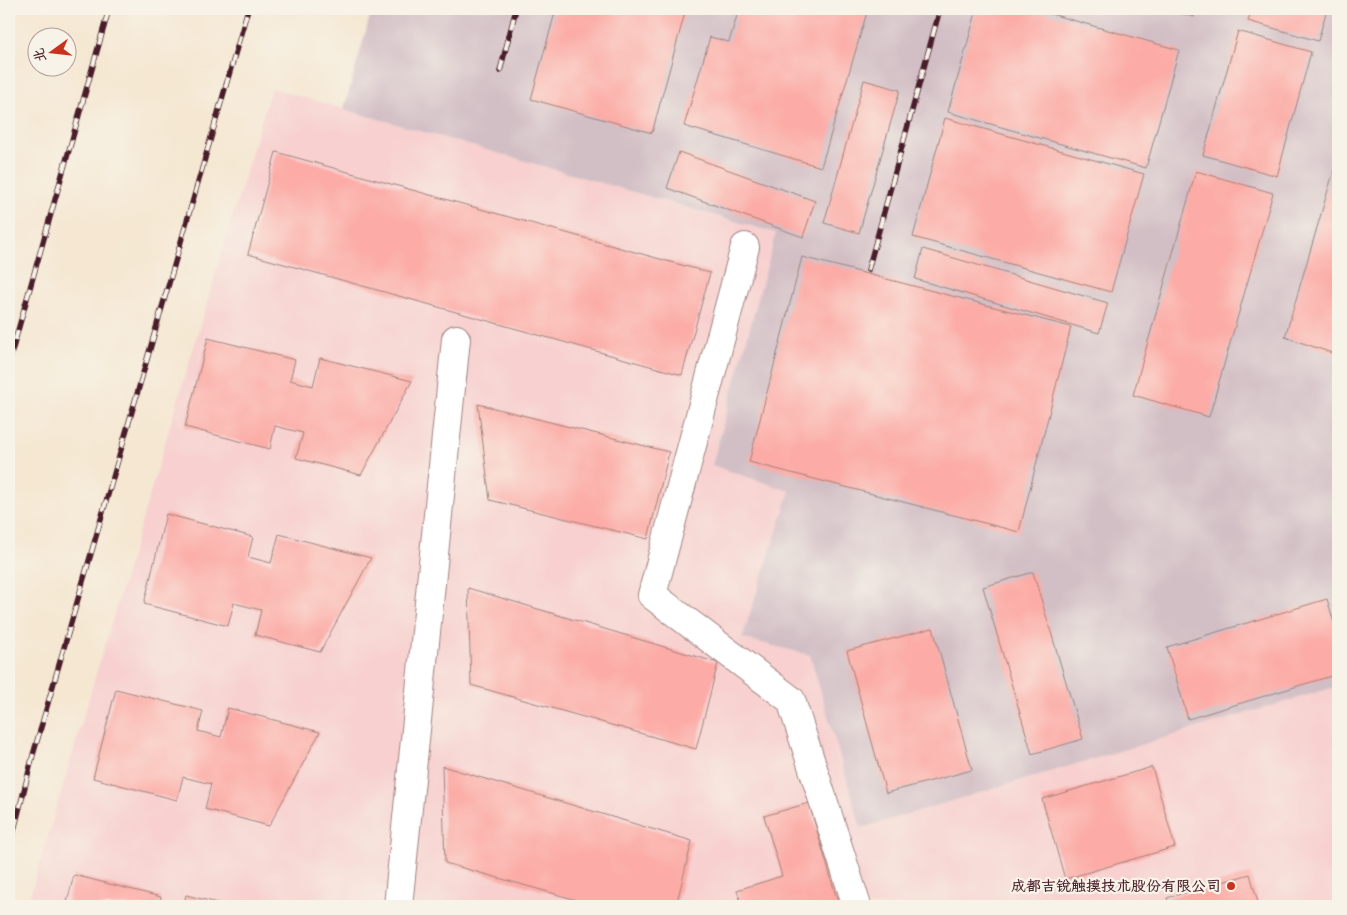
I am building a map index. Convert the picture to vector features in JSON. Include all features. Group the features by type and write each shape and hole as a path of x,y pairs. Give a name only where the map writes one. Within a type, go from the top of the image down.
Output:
{"street":[{"path":"745,247 652,595 791,700 858,906"},
{"path":"398,906 456,339"}],"shaded area":[{"path":"372,9 1338,9 1338,686 861,828 810,655 742,638 790,491 712,465 776,233 344,109"},
{"path":"271,88 776,233 712,464 790,491 743,638 810,655 861,827 1338,686 1338,906 27,906"}],"building":[{"path":"556,9 686,9 652,133 531,99"},
{"path":"739,9 868,9 821,167 684,126 710,37 729,42"},
{"path":"977,9 1033,9 1179,50 1146,168 948,112"},
{"path":"1166,9 1197,9 1194,17"},
{"path":"1252,9 1327,9 1318,41 1248,21"},
{"path":"1238,31 1311,52 1277,176 1203,155"},
{"path":"864,80 900,90 859,233 824,223"},
{"path":"945,118 1144,174 1111,292 913,237"},
{"path":"276,152 710,273 682,375 248,254"},
{"path":"679,152 815,201 803,237 667,188"},
{"path":"1338,156 1338,355 1285,337"},
{"path":"1196,171 1273,193 1209,417 1133,395"},
{"path":"923,249 1108,303 1099,333 915,279"},
{"path":"802,257 1071,327 1019,532 749,462"},
{"path":"208,338 295,360 290,380 313,386 320,358 412,381 361,475 296,458 303,433 275,426 270,449 185,427"},
{"path":"478,404 669,452 648,539 490,500"},
{"path":"166,514 253,537 248,557 271,563 279,534 371,558 320,652 255,635 261,610 234,603 228,626 144,604"},
{"path":"1033,572 1083,739 1032,754 983,587"},
{"path":"468,588 718,663 696,749 471,685"},
{"path":"1327,599 1338,636 1338,674 1188,719 1167,647"},
{"path":"933,628 972,770 886,793 847,651"},
{"path":"116,689 203,711 198,731 221,737 228,708 320,732 269,826 205,809 211,784 183,777 177,800 93,778"},
{"path":"442,766 692,841 676,906 598,906 445,863"},
{"path":"1152,767 1175,847 1065,879 1042,799"},
{"path":"809,803 839,906 742,906 737,890 782,876 764,816"},
{"name":"成都吉锐触摸技术股份有限公司","path":"1250,874 1259,906 1170,906 1167,898"},
{"path":"74,875 161,897 159,906 66,906"},
{"path":"186,895 229,906 183,906"}],"railway":[{"path":"9,362 109,9"},
{"path":"9,850 33,755 248,9"},
{"path":"500,71 516,9"},
{"path":"868,270 940,9"}],"place":[{"name":"成都吉锐触摸技术股份有限公司","path":"1231,886"}]}
